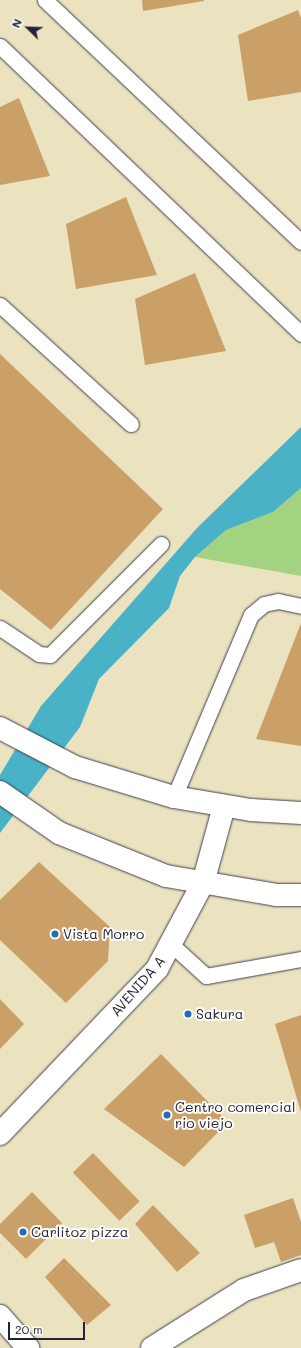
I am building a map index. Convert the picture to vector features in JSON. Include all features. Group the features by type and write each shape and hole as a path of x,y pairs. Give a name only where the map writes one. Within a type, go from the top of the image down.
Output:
{"street":[{"path":"0,728 75,767 174,797 224,806 301,813"},
{"path":"0,792 59,833 166,876 277,895 301,895"},
{"name":"AVENIDA A","path":"0,1134 157,969 172,945 203,882 224,806"},
{"path":"152,1348 244,1290 301,1270"},
{"path":"0,1316 28,1348"}],"lane":[{"path":"45,0 301,242"},
{"path":"0,46 301,334"},
{"path":"0,305 131,424"},
{"path":"0,628 39,654 50,655 161,544"},
{"path":"174,797 251,615 264,604 278,601 301,606"},
{"path":"172,945 206,976 301,959"}],"green space":[{"path":"301,488 301,576 195,557 226,530 273,512"}],"water":[{"path":"301,427 301,488 273,512 226,530 195,557 180,576 169,608 99,679 80,727 0,833 0,775 41,706 197,528"}],"building":[{"path":"142,0 204,0 204,1 143,11"},
{"path":"298,10 301,18 301,92 248,101 238,35"},
{"path":"19,98 50,176 0,185 0,107"},
{"path":"126,197 157,275 76,289 66,224"},
{"path":"195,273 226,351 145,365 135,299"},
{"path":"0,354 163,509 51,630 0,589"},
{"path":"301,623 301,746 256,739"},
{"name":"Vista Morro","path":"39,862 110,927 108,961 66,1003 0,940 0,900"},
{"path":"0,999 24,1024 0,1049"},
{"path":"301,1015 301,1112 275,1024"},
{"name":"Centro comercial rio viejo","path":"161,1054 228,1122 184,1167 104,1109"},
{"path":"93,1153 140,1201 119,1221 73,1172"},
{"path":"32,1192 62,1223 26,1259 0,1233 0,1224"},
{"path":"293,1198 301,1222 301,1255 281,1262 274,1242 255,1248 244,1215"},
{"path":"153,1205 200,1253 177,1272 135,1224"},
{"path":"64,1258 111,1305 87,1325 45,1277"}],"place":[{"name":"Vista Morro","path":"55,934"},
{"name":"Sakura","path":"188,1014"},
{"name":"Centro comercial rio viejo","path":"167,1115"},
{"name":"Carlitoz pizza","path":"23,1232"}]}
